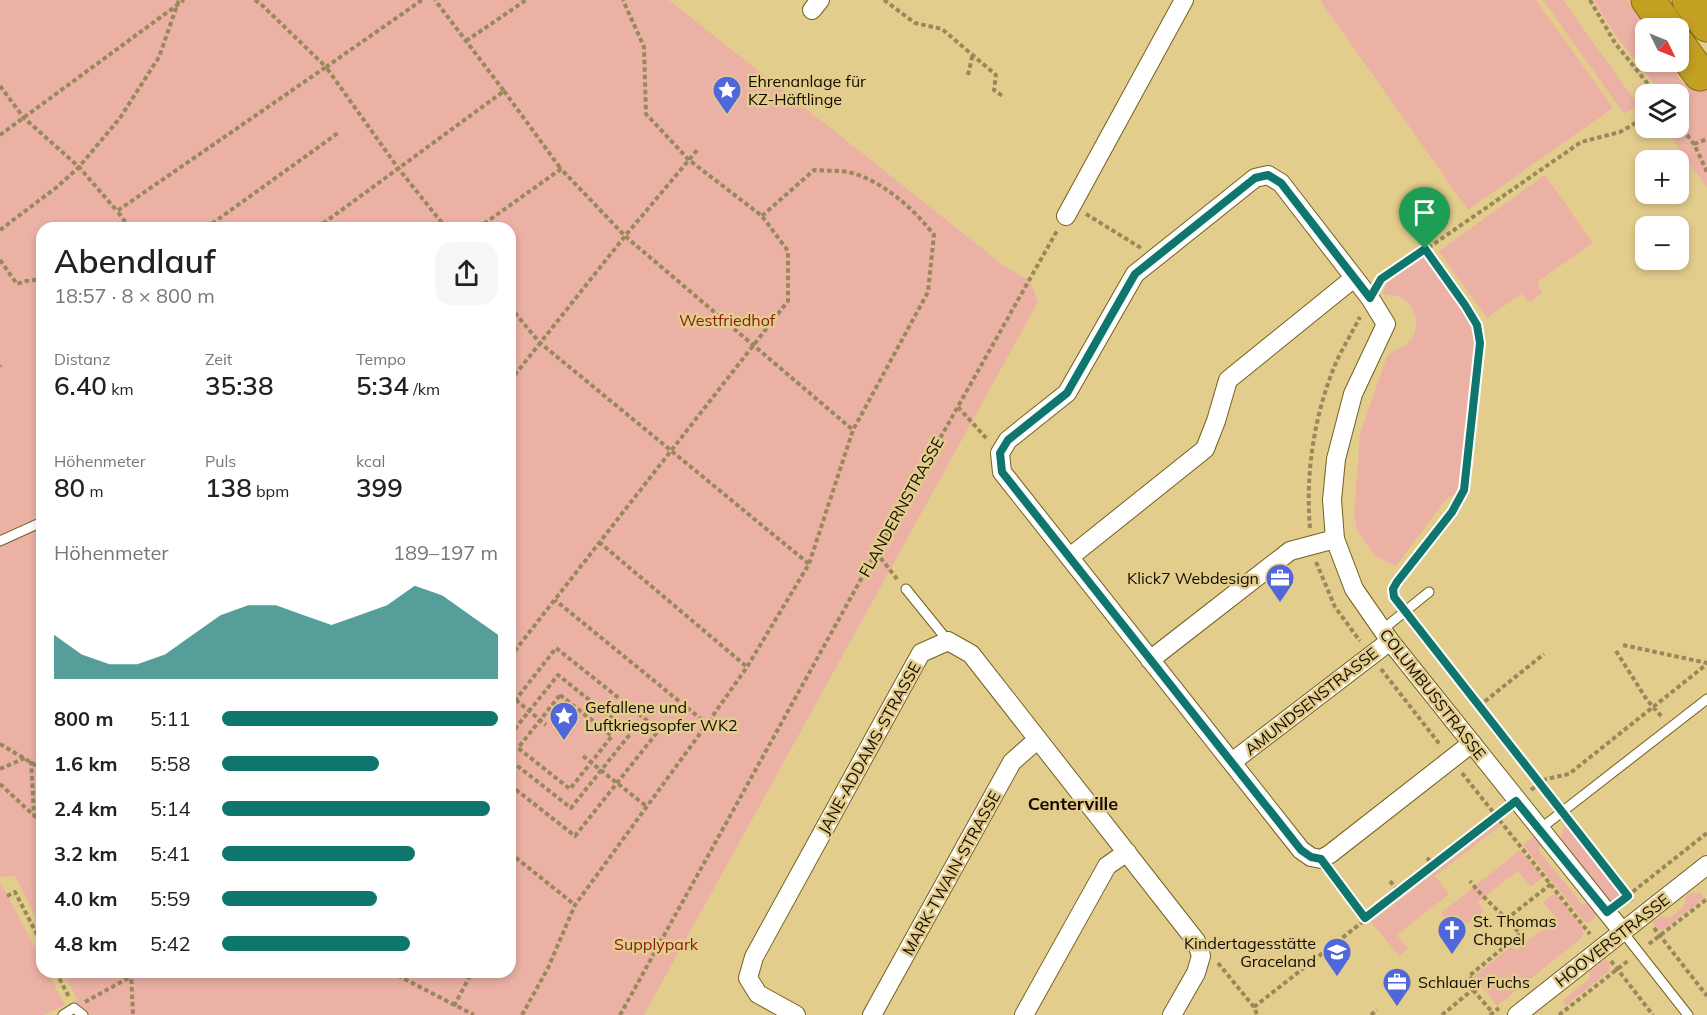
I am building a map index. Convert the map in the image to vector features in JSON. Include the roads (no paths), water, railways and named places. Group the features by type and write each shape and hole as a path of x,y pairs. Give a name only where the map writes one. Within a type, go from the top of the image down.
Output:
{"highway":[{"path":"1648,0 1661,18"},
{"path":"1689,0 1707,25"},
{"path":"1689,59 1700,74"}],"street":[{"path":"1068,210 1184,0"},
{"path":"1070,557 1205,449 1228,380 1354,278 1281,183 1268,175 1255,178 1135,274 1067,393 1008,440 1000,453 1002,472 1301,850 1311,857 1321,859 1472,743"},
{"name":"COLUMBUSSTRASSE","path":"1354,278 1386,324 1353,394 1336,459 1332,500 1335,538 1354,589 1386,635 1516,801 1622,931"},
{"path":"1150,660 1290,551 1335,538"},
{"name":"AMUNDSENSTRASSE","path":"1232,762 1370,655 1386,635"},
{"path":"948,641 971,654 1196,940 1201,957 1196,973 1172,1015"},
{"name":"JANE-ADDAMS-STRASSE","path":"796,1015 758,994 747,978 753,957 921,653 948,641"},
{"name":"MARK-TWAIN-STRASSE","path":"872,1015 1012,762 1038,739"},
{"path":"1024,1015 1107,866 1127,852"},
{"name":"HOOVERSTRASSE","path":"1517,1015 1596,942 1622,931 1707,865"}],"lane":[{"path":"0,541 36,525"},
{"path":"906,589 948,641"},
{"path":"1386,635 1405,611 1428,592"},
{"path":"1539,829 1707,699"},
{"name":"COLUMBUSSTRASSE","path":"1622,931 1688,1015"},
{"path":"63,1015 74,1008 83,1015"}],"place":[{"name":"Ehrenanlage für KZ-Häftlinge","path":"727,116"},
{"name":"Klick7 Webdesign","path":"1280,604"},
{"name":"Gefallene und Luftkriegsopfer WK2","path":"564,742"},
{"name":"St. Thomas Chapel","path":"1452,956"},
{"name":"Kindertagesstätte Graceland","path":"1337,978"},
{"name":"Schlauer Fuchs","path":"1397,1008"}],"district":[{"name":"Centerville","path":"1073,804"}],"park label":[{"name":"Westfriedhof","path":"727,320"},
{"name":"Supplypark","path":"656,944"}]}
